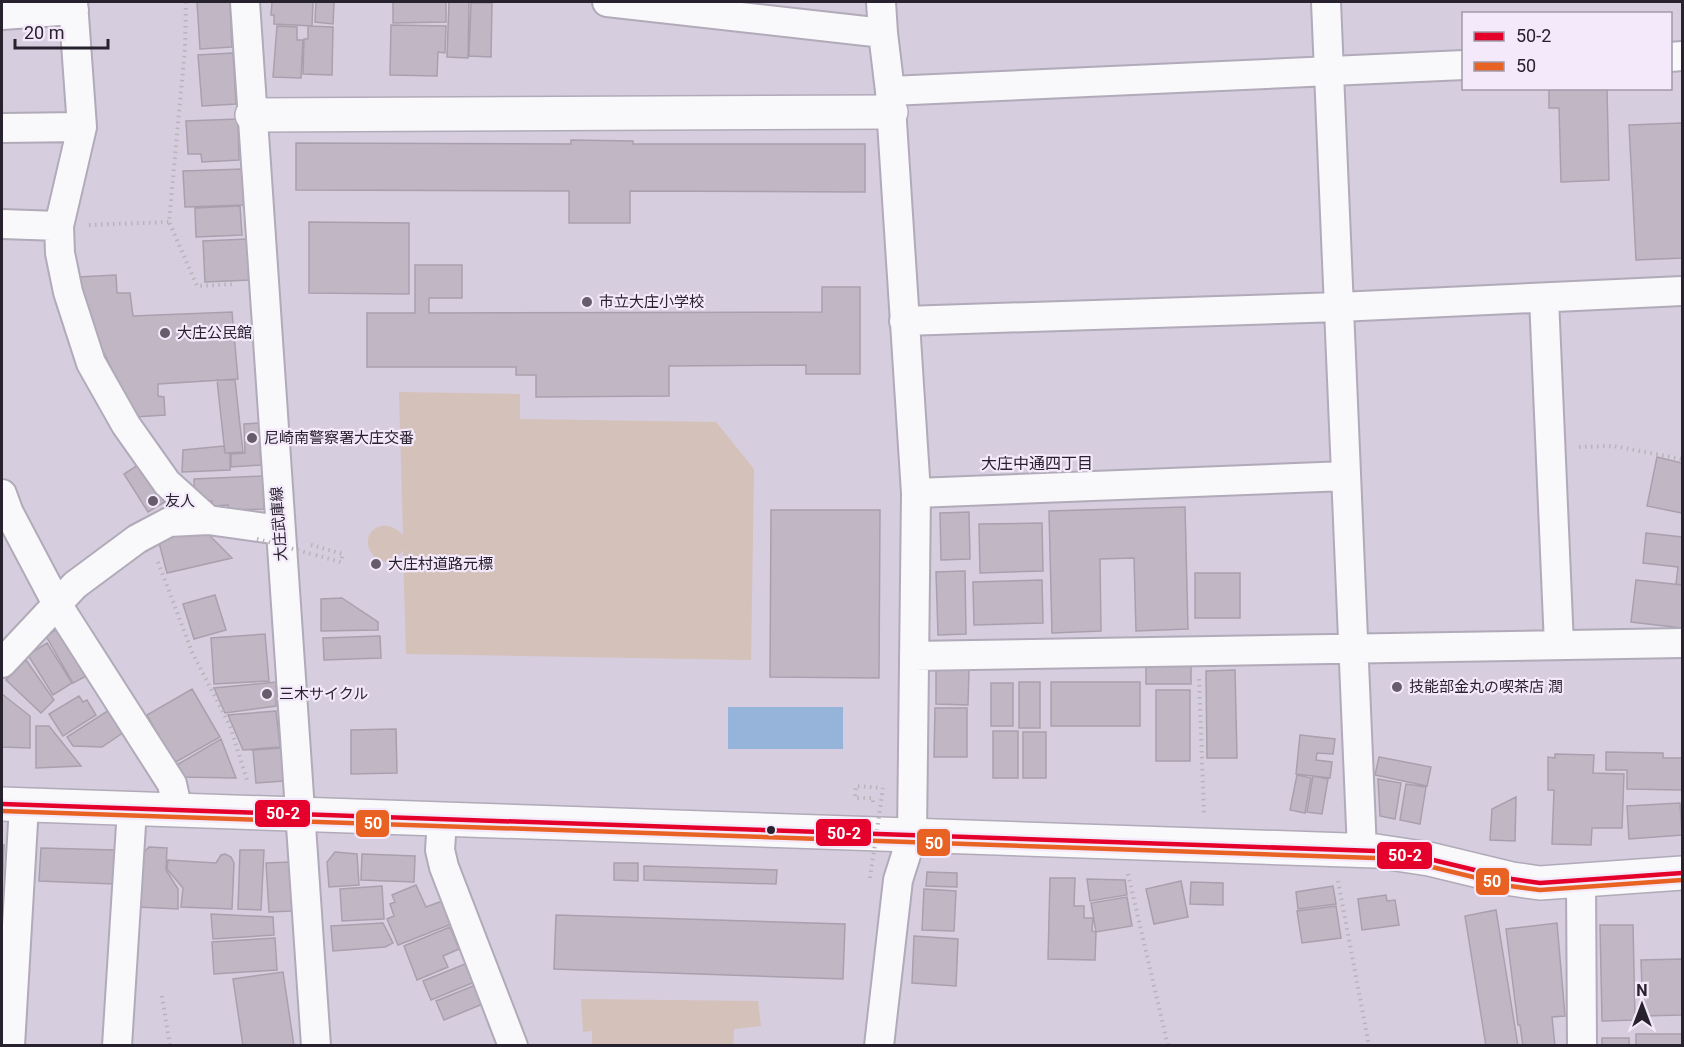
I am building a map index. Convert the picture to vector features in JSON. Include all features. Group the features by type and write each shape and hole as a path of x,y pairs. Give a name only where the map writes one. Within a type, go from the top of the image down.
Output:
{"street":[{"name":"大庄武庫線","path":"245,2 264,283 268,534 299,815 316,1046"},
{"path":"607,2 883,33"},
{"path":"879,1046 898,880 912,836 916,493 890,102 881,2"},
{"path":"1326,2 1362,851"},
{"path":"2,15 73,6 82,127 59,226 60,253 68,292 91,363 126,425 167,483 208,520"},
{"path":"252,115 890,102 1329,70 1462,65"},
{"path":"2,128 82,127"},
{"path":"2,224 59,226"},
{"path":"904,321 1339,307 1683,291"},
{"path":"1544,298 1559,645"},
{"path":"916,493 1346,477"},
{"path":"2,494 9,513 57,604 172,784 178,811"},
{"path":"2,663 75,585 137,539 170,522 208,520 268,534"},
{"path":"914,656 1683,643"},
{"path":"8,1030 13,805 1362,851 1403,854 1512,879 1540,883 1683,873"},
{"path":"117,1046 132,809"},
{"path":"442,820 440,850 444,867 513,1046"},
{"path":"1581,881 1582,1046"}],"path":[{"path":"186,2 185,48 169,222 197,286 264,283"},
{"path":"59,226 169,222"},
{"path":"1551,448 1614,446 1683,459"},
{"path":"147,534 192,652 230,726 249,786"},
{"path":"268,534 315,555 341,562 343,554 317,546"},
{"path":"1198,651 1204,822"},
{"path":"870,878 883,788 856,786 855,798 873,798"},
{"path":"1127,868 1168,1046"},
{"path":"1336,874 1369,1046"},
{"path":"162,996 170,1046"}],"shaded area":[{"path":"399,392 520,394 520,419 716,422 754,469 751,660 406,654 403,550 395,559 387,562 379,560 369,548 368,540 371,533 382,526 392,527 403,535"},
{"path":"581,999 758,1001 761,1026 734,1029 733,1045 592,1045 592,1031 583,1032"}],"water":[{"path":"728,707 843,707 843,749 728,749"}],"building":[{"path":"197,2 230,2 232,47 200,49"},
{"path":"272,2 313,2 312,26 274,24 274,15 271,15"},
{"path":"316,2 334,2 333,24 315,22"},
{"path":"393,2 446,2 446,22 393,23"},
{"path":"449,2 469,2 468,58 447,57"},
{"path":"471,3 492,3 491,57 469,56"},
{"path":"391,25 446,26 445,53 438,52 437,76 390,75"},
{"path":"277,26 297,27 297,40 303,40 301,78 273,77"},
{"path":"308,26 333,27 332,75 303,74 304,39 308,39"},
{"path":"233,53 236,104 202,106 198,55"},
{"path":"1549,90 1607,90 1609,180 1561,182 1559,108 1549,108"},
{"path":"238,119 239,160 202,162 201,154 188,154 186,121"},
{"path":"1682,123 1682,258 1636,260 1629,125"},
{"path":"571,140 633,141 633,144 865,144 865,192 630,191 630,223 569,223 569,191 296,190 296,143 571,144"},
{"path":"243,169 245,205 185,207 183,171"},
{"path":"240,206 242,235 196,237 195,208"},
{"path":"309,222 409,223 409,294 309,293"},
{"path":"248,239 250,280 205,282 203,241"},
{"path":"415,265 462,265 462,298 429,298 429,313 822,312 822,287 860,287 860,374 806,374 806,365 669,366 669,396 536,397 536,375 516,375 516,367 367,367 367,313 415,313"},
{"name":"大庄公民館","path":"116,275 117,293 130,293 133,316 232,312 238,379 158,384 158,396 164,397 165,415 135,417 102,349 78,277"},
{"path":"217,380 235,380 243,452 225,453"},
{"name":"尼崎南警察署大庄交番","path":"259,423 261,465 231,467 231,454 245,453 244,424"},
{"path":"224,446 225,453 230,453 230,470 182,472 183,450"},
{"path":"1657,457 1682,463 1682,513 1647,506"},
{"path":"141,463 165,502 148,512 124,474"},
{"path":"263,476 264,509 228,510 228,505 212,506 212,501 195,501 194,479"},
{"path":"1185,507 1188,629 1136,631 1134,558 1100,559 1101,631 1052,633 1049,511"},
{"path":"771,510 880,510 879,678 770,677"},
{"path":"969,512 970,559 941,560 940,513"},
{"path":"1042,523 1043,571 980,573 979,524"},
{"path":"209,527 211,537 232,558 167,573 158,539"},
{"path":"1646,533 1682,537 1682,585 1676,584 1678,567 1643,563"},
{"path":"965,571 966,634 938,635 936,572"},
{"path":"1195,573 1240,573 1240,618 1195,618"},
{"path":"1042,580 1043,623 974,625 973,582"},
{"path":"1636,580 1682,585 1682,628 1631,622"},
{"path":"215,595 226,630 194,639 183,604"},
{"path":"342,598 378,622 378,630 321,631 321,599"},
{"path":"64,625 92,673 73,683 46,636"},
{"path":"265,634 269,681 214,684 211,638"},
{"path":"380,636 381,658 324,660 323,638"},
{"path":"47,643 72,683 53,695 28,655"},
{"path":"26,660 54,700 41,713 6,680"},
{"path":"1146,665 1191,665 1191,684 1146,684"},
{"path":"936,669 969,669 968,705 936,704"},
{"path":"1235,670 1237,758 1207,758 1206,671"},
{"path":"276,682 276,706 225,713 214,688"},
{"path":"1019,682 1040,682 1040,728 1019,728"},
{"path":"1051,682 1140,682 1140,726 1051,726"},
{"path":"991,683 1013,683 1013,726 991,726"},
{"path":"192,689 220,737 174,763 147,715"},
{"path":"1156,690 1190,690 1190,761 1156,761"},
{"path":"2,694 30,716 30,748 2,747"},
{"path":"79,696 83,702 87,700 96,715 63,736 49,714"},
{"path":"935,708 967,708 967,757 934,757"},
{"path":"109,710 124,732 102,747 73,746 67,737"},
{"path":"276,711 280,747 243,750 228,715"},
{"path":"36,726 49,726 81,766 36,768"},
{"path":"396,729 397,773 351,774 351,730"},
{"path":"993,731 1018,731 1018,778 993,778"},
{"path":"1023,732 1046,732 1046,778 1023,778"},
{"path":"1300,735 1335,739 1333,754 1317,753 1316,760 1332,762 1330,778 1296,774"},
{"path":"221,739 236,778 182,777 175,766"},
{"path":"282,748 284,781 256,783 253,750"},
{"path":"1606,752 1663,753 1663,758 1682,758 1682,790 1627,789 1627,770 1606,770"},
{"path":"1555,754 1594,755 1593,773 1624,774 1622,828 1592,828 1591,845 1552,844 1554,790 1548,790 1548,757 1555,758"},
{"path":"1379,757 1431,767 1427,786 1375,775"},
{"path":"1297,775 1311,778 1305,813 1290,810"},
{"path":"1313,776 1328,779 1322,814 1307,812"},
{"path":"1378,779 1401,783 1395,819 1380,816"},
{"path":"1406,784 1426,787 1420,824 1400,820"},
{"path":"1516,797 1515,841 1490,840 1492,809"},
{"path":"1680,803 1682,835 1629,839 1627,806"},
{"path":"2,845 4,845 2,895"},
{"path":"149,847 167,848 166,870 178,889 178,909 138,907 141,855"},
{"path":"41,848 115,850 114,884 39,881"},
{"path":"240,850 264,850 261,910 238,909"},
{"path":"335,852 357,854 359,885 329,887 327,862"},
{"path":"362,854 415,856 414,882 361,880"},
{"path":"221,855 231,857 234,863 232,909 181,907 183,888 167,869 168,860 216,863"},
{"path":"290,862 292,911 269,912 266,863"},
{"path":"614,863 638,863 638,881 614,880"},
{"path":"644,866 777,870 776,884 644,880"},
{"path":"927,872 957,873 957,887 926,886"},
{"path":"1050,878 1075,878 1074,906 1084,906 1084,918 1093,918 1092,931 1096,932 1095,960 1048,959"},
{"path":"1087,879 1125,880 1127,895 1090,901"},
{"path":"1181,881 1188,917 1154,924 1146,889"},
{"path":"1191,882 1223,883 1223,905 1190,904"},
{"path":"416,885 426,907 445,900 454,923 398,945 387,919 394,916 390,904 395,902 392,895"},
{"path":"382,886 384,919 342,921 340,889"},
{"path":"1333,886 1336,904 1298,909 1296,892"},
{"path":"924,889 956,891 954,931 922,930"},
{"path":"1386,895 1387,901 1395,900 1399,925 1362,930 1358,899"},
{"path":"1127,897 1132,926 1096,932 1091,903"},
{"path":"1336,906 1341,938 1302,943 1297,911"},
{"path":"1496,910 1518,1046 1486,1046 1465,916"},
{"path":"211,914 273,917 274,935 213,939"},
{"path":"556,915 845,924 843,979 554,969"},
{"path":"383,923 393,943 385,947 333,951 331,926"},
{"path":"1557,923 1565,1016 1552,1017 1555,1046 1523,1046 1520,1025 1518,1025 1506,929"},
{"path":"1600,925 1633,925 1635,1020 1602,1021"},
{"path":"450,927 459,949 443,956 448,967 417,980 404,946"},
{"path":"914,936 958,939 956,986 912,983"},
{"path":"275,938 277,970 214,974 212,942"},
{"path":"1682,959 1682,1015 1643,1016 1641,960"},
{"path":"470,962 477,981 431,1000 423,981"},
{"path":"283,972 294,1046 243,1046 233,979"},
{"path":"478,984 485,1003 444,1020 436,1001"},
{"path":"1636,1034 1682,1034 1682,1046 1636,1046"},
{"path":"1602,1038 1629,1038 1629,1046 1602,1046"}],"transit line":[{"name":"50-2","path":"2,804 1376,851 1429,859 1512,879 1540,883 1682,873"},
{"name":"50","path":"2,811 1375,858 1428,866 1510,886 1540,890 1682,880"}],"place":[{"name":"市立大庄小学校","path":"587,302"},
{"name":"大庄公民館","path":"165,333"},
{"name":"尼崎南警察署大庄交番","path":"252,438"},
{"name":"友人","path":"153,501"},
{"name":"大庄村道路元標","path":"376,564"},
{"name":"技能部金丸の喫茶店 潤","path":"1397,687"},
{"name":"三木サイクル","path":"267,694"}],"district":[{"name":"大庄中通四丁目","path":"1037,463"}]}
